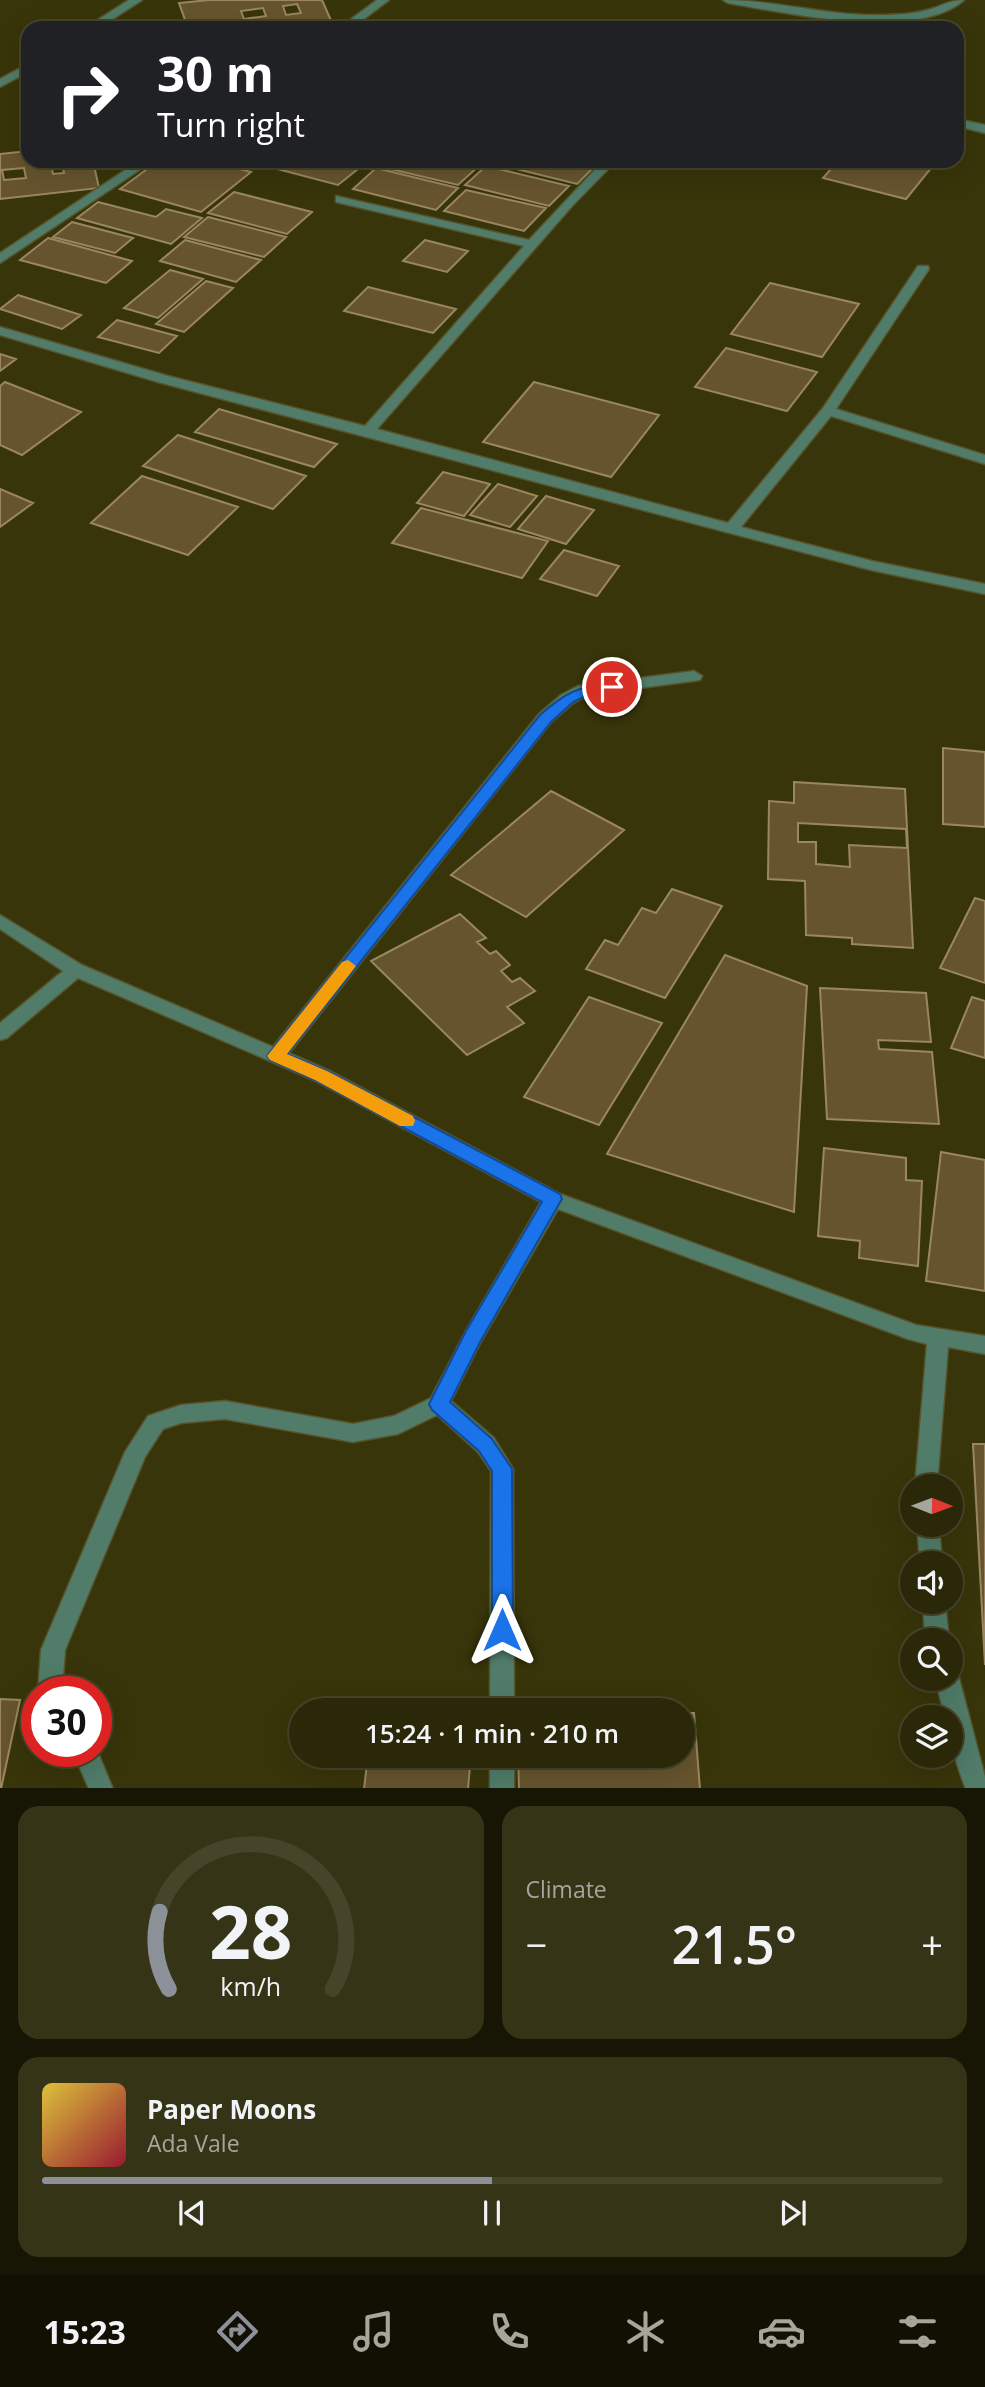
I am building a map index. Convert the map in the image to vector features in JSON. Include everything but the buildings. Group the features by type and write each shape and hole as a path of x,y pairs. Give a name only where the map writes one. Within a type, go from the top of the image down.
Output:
{"street":[{"path":"102,21 137,0"},
{"path":"355,21 384,0"},
{"path":"728,0 821,14 915,18 943,11 959,0"},
{"path":"0,84 21,71"},
{"path":"964,124 985,129"},
{"path":"0,259 136,168"},
{"path":"368,431 532,244 603,168"},
{"path":"340,199 532,244"},
{"path":"731,529 828,411 923,269"},
{"path":"0,331 163,379 731,529 871,565 985,589"},
{"path":"828,411 985,460"},
{"path":"276,1056 545,718 567,699 584,691 694,677"},
{"path":"0,921 76,970 321,1075 553,1199 915,1333 985,1345"},
{"path":"0,1033 76,970"},
{"path":"51,1676 53,1650 136,1452 156,1422 181,1414 225,1410 353,1433 398,1425 439,1404 473,1337 553,1199"},
{"path":"927,1474 938,1336"},
{"path":"439,1404 485,1445 502,1469 502,1698"},
{"path":"950,1691 971,1773 978,1788"},
{"path":"93,1767 101,1788"},
{"path":"502,1768 502,1788"}],"slow traffic":[{"path":"348,966 276,1056 321,1075 406,1121"}],"route":[{"path":"502,1630 502,1469 485,1445 439,1404 473,1337 553,1199 321,1075 276,1056 545,718 567,699 584,691 612,687"}]}
